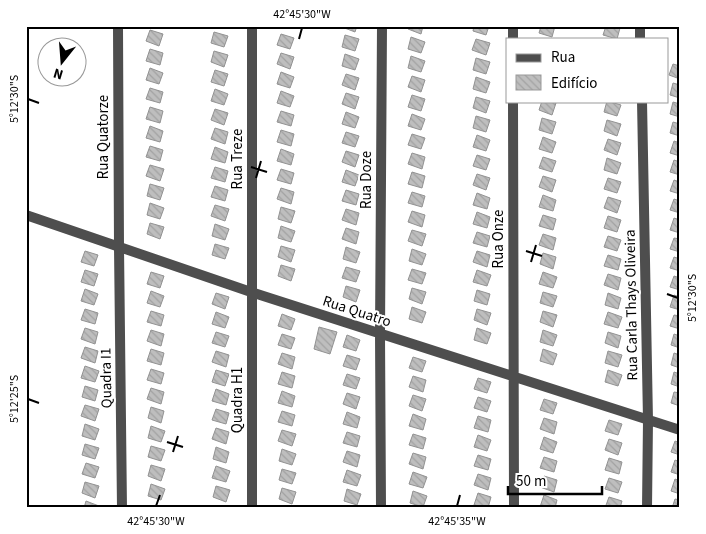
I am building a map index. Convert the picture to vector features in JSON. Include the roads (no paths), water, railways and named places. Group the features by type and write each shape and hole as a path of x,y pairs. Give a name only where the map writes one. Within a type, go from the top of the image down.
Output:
{"street":[{"name":"Rua Quatorze","path":"118,26 119,247"},
{"name":"Rua Treze","path":"251,292 252,26"},
{"name":"Rua Doze","path":"381,508 382,26"},
{"name":"Rua Onze","path":"513,102 514,508"},
{"name":"Rua Carla Thays Oliveira","path":"642,102 648,420 647,508"},
{"name":"Rua Quatro","path":"26,215 251,292 680,430"},
{"name":"Quadra I1","path":"119,247 122,508"},
{"name":"Quadra H1","path":"251,292 252,508"}]}
